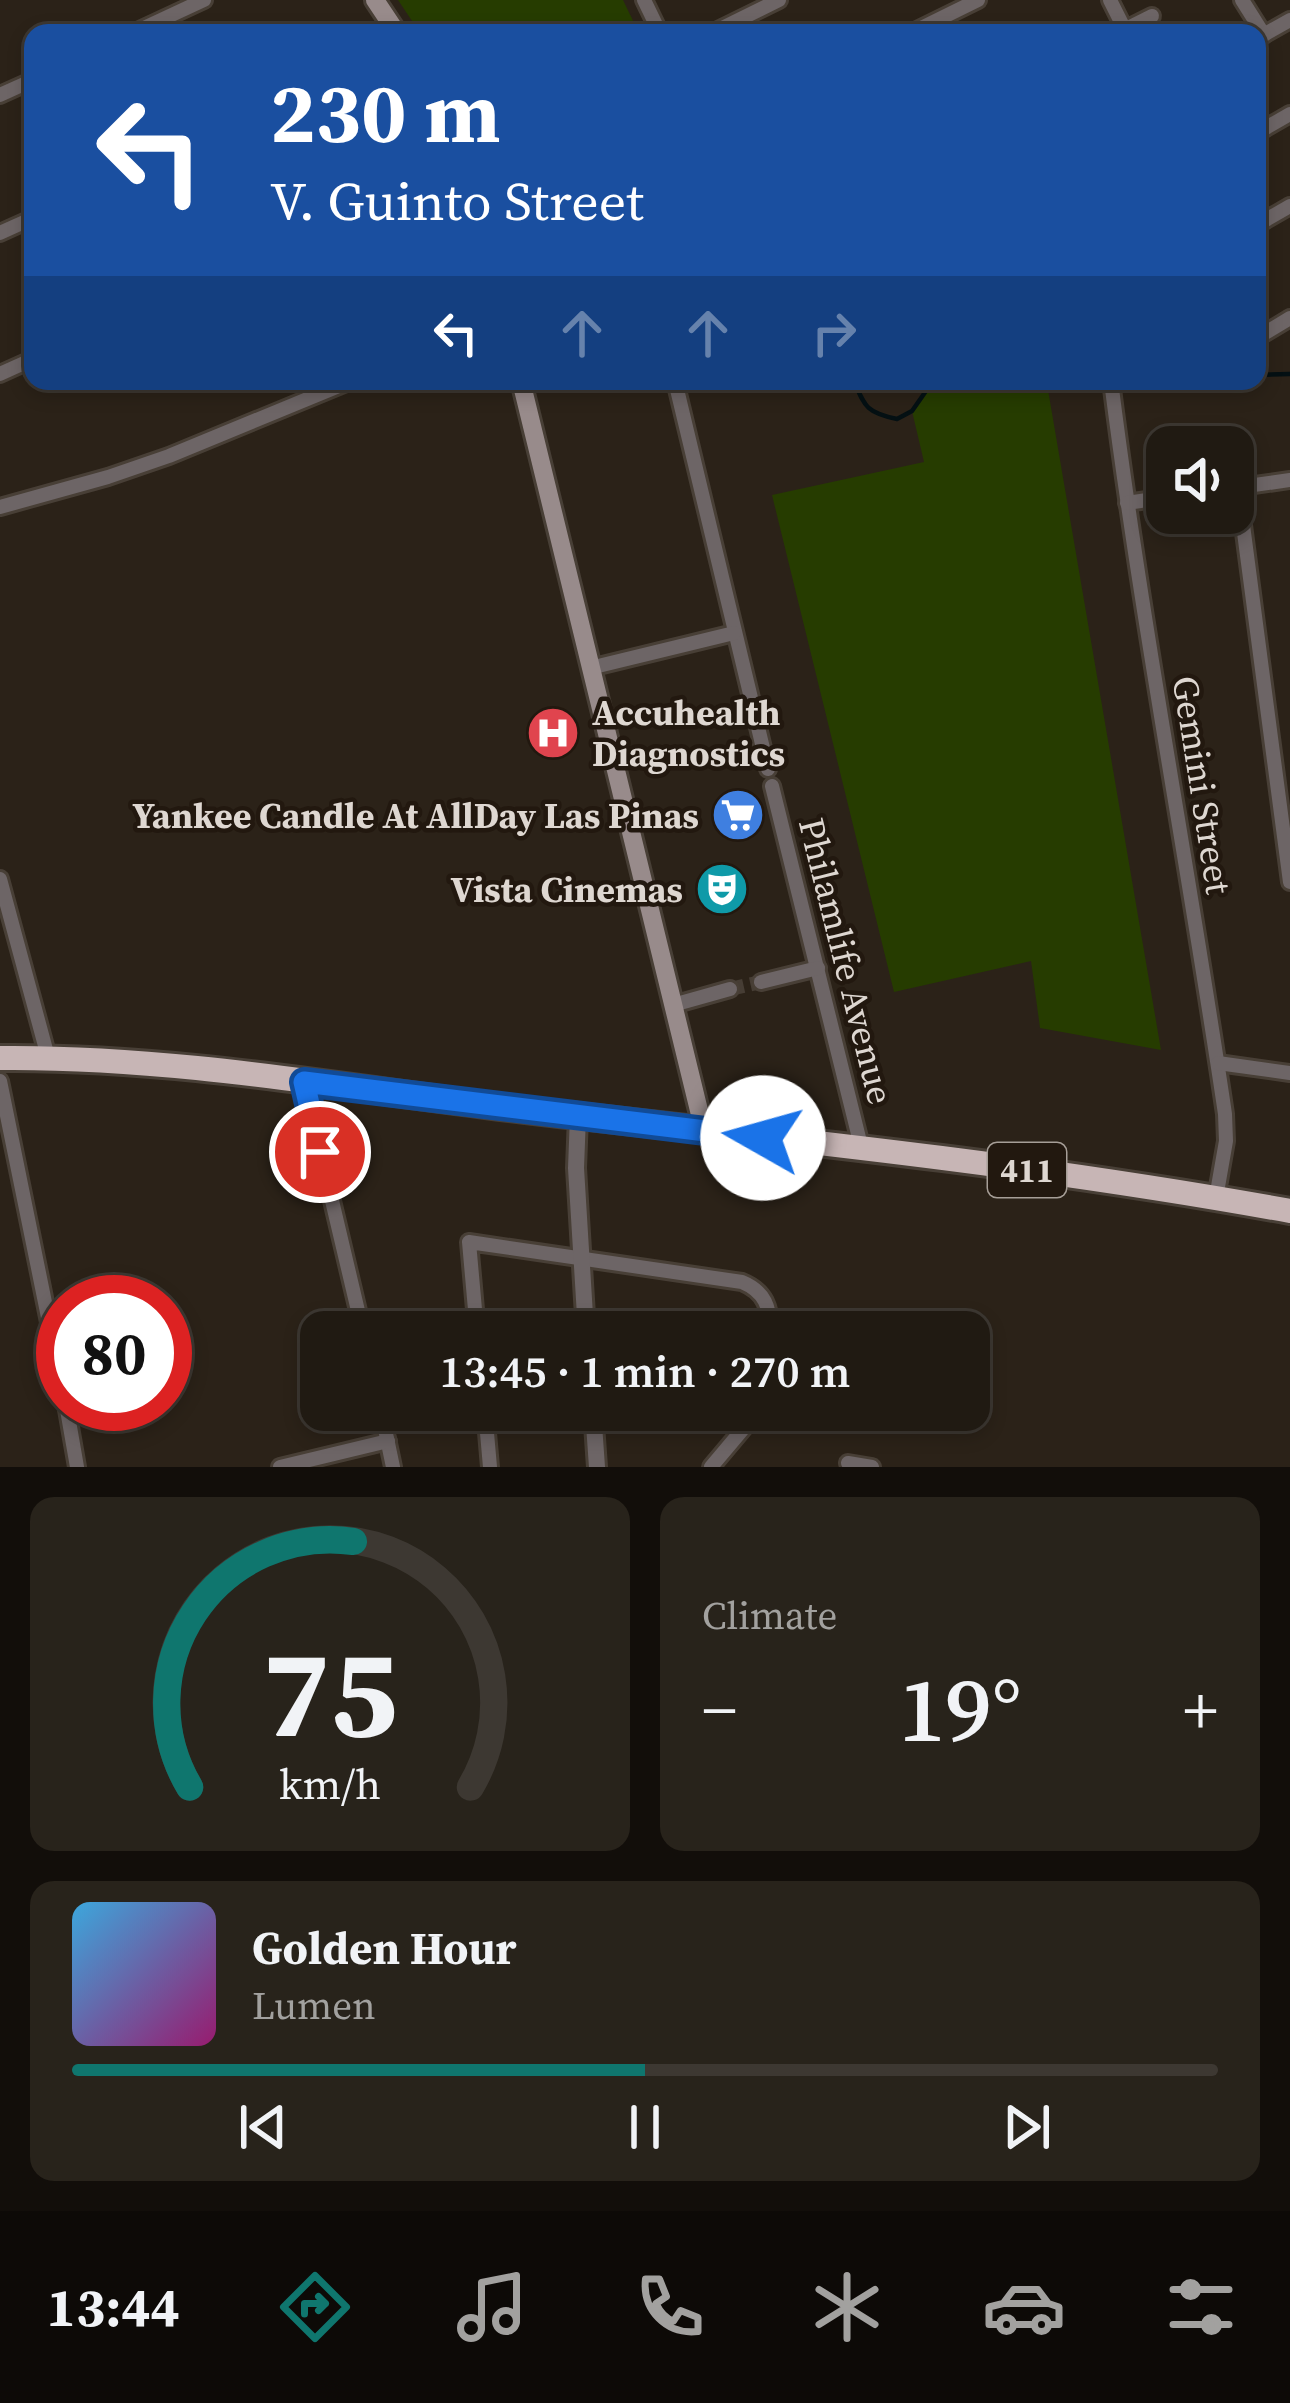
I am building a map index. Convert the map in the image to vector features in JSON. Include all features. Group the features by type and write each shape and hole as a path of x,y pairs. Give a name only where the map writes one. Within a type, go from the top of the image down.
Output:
{"highway":[{"name":"411","path":"0,1058 138,1062 1060,1174 1290,1211"}],"main road":[{"path":"523,390 704,1131"}],"street":[{"path":"152,24 204,0"},
{"path":"730,24 779,0"},
{"path":"929,24 978,0"},
{"path":"1136,24 1152,16"},
{"path":"0,507 169,456 329,390"},
{"path":"677,390 768,769"},
{"name":"Gemini Street","path":"1112,390 1172,797 1218,1063 1226,1142 1216,1198"},
{"path":"1254,485 1290,480"},
{"path":"1126,503 1146,500"},
{"path":"1242,534 1290,882"},
{"path":"590,668 734,633"},
{"name":"Philamlife Avenue","path":"772,786 862,1150"},
{"path":"0,879 48,1057"},
{"path":"761,982 818,968"},
{"path":"673,1005 730,989"},
{"path":"1218,1063 1290,1073"},
{"path":"0,1081 40,1275"},
{"path":"304,1082 358,1311"},
{"path":"578,1116 575,1168 584,1311"},
{"path":"476,1311 469,1243 742,1282 762,1293 769,1311"},
{"path":"71,1431 77,1467"},
{"path":"386,1431 393,1467"},
{"path":"487,1431 490,1467"},
{"path":"594,1431 597,1467"},
{"path":"711,1467 741,1431"},
{"path":"280,1467 388,1441"},
{"path":"848,1463 872,1467"}],"green space":[{"path":"398,0 623,0 635,24 414,24"},
{"path":"927,390 1048,390 1161,1050 1040,1028 1031,961 894,992 772,495 924,462 912,411"}],"waterway":[{"path":"1266,375 1290,374"},
{"path":"858,390 869,408 897,419 912,411 927,390"}],"tunnel":[{"path":"730,989 761,982"}],"place":[{"name":"Accuhealth Diagnostics","path":"553,733"},
{"name":"Yankee Candle At AllDay Las Pinas","path":"738,815"},
{"name":"Vista Cinemas","path":"722,889"}],"route":[{"path":"320,1152 304,1082 763,1138"}]}
